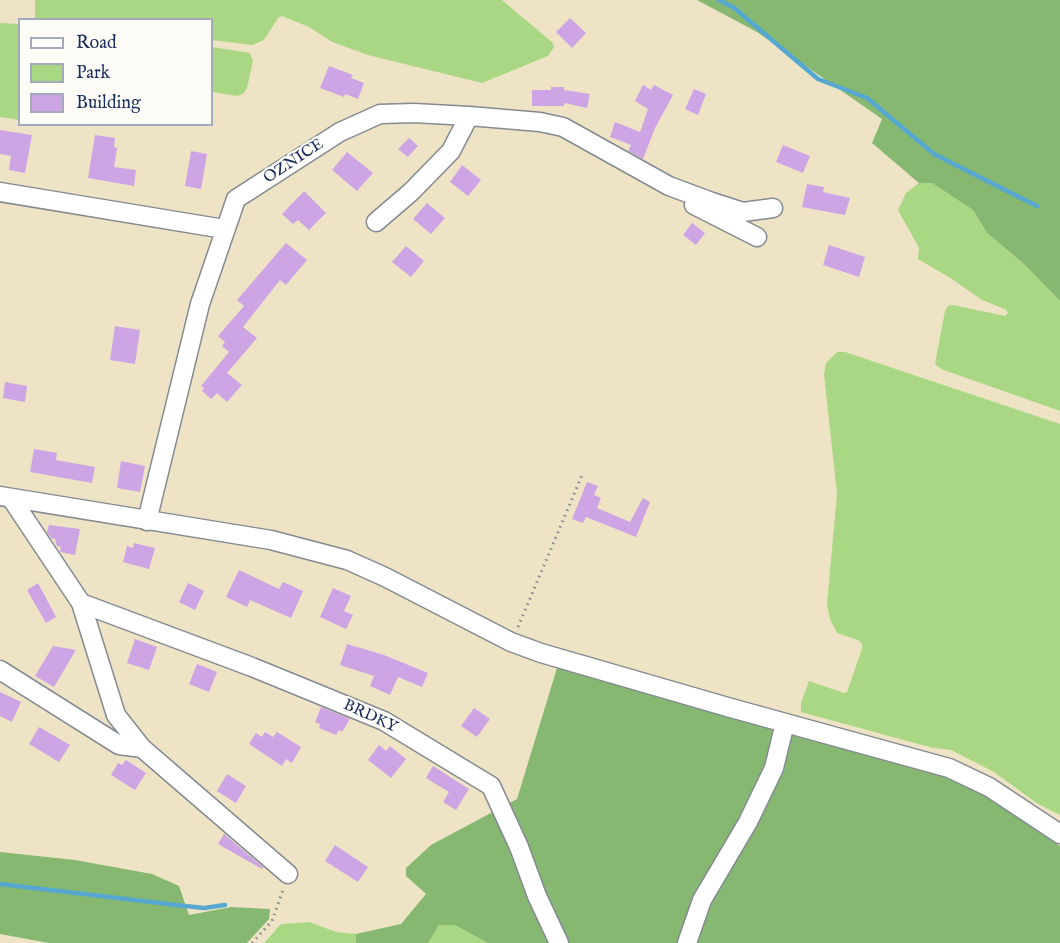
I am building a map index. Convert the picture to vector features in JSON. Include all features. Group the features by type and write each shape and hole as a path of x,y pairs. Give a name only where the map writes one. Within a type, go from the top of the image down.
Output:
{"street":[{"name":"OZNICE","path":"147,521 200,304 236,199 340,132 380,114 414,113 540,122 563,127 669,186"},
{"path":"376,222 411,192 451,151 469,116"},
{"path":"669,186 743,212 773,208"},
{"path":"669,186 696,206 750,234 743,212"},
{"path":"0,192 224,229"},
{"path":"5,497 271,540 347,560 511,642 540,653 949,768 989,787 1060,834"},
{"path":"5,497 81,603 116,715 142,748 288,874"},
{"name":"BRDKY","path":"81,603 252,667 384,721 491,786 519,847 537,897 559,943"},
{"path":"0,670 119,745 142,748"},
{"path":"687,943 702,900 748,822 774,768 785,723"}],"path":[{"path":"511,642 583,472"},
{"path":"252,943 273,921 288,874"}],"green space":[{"path":"35,0 502,0 553,43 554,47 548,56 482,83 368,55 332,42 309,27 282,16 278,18 264,40 252,45 213,40 213,18 35,18"},
{"path":"697,0 1060,0 1060,301 1025,265 987,233 973,210 932,183 919,183 872,143 882,119 757,32"},
{"path":"0,23 18,24 18,120 0,117"},
{"path":"213,47 250,53 253,61 247,88 238,96 213,92"},
{"path":"919,183 932,183 973,210 987,233 1025,265 1060,301 1060,411 941,369 935,364 945,311 948,306 953,305 1005,316 1008,313 1005,309 982,300 918,259 919,248 898,210 906,193"},
{"path":"837,352 845,352 1060,424 1060,815 1038,804 994,772 951,750 933,748 801,712 801,703 809,681 847,692 862,649 862,644 858,640 837,633 830,619 827,604 837,494 824,374 826,363"},
{"path":"557,668 946,777 984,795 1060,846 1060,943 488,943 455,925 439,925 428,943 356,943 356,934 401,924 426,894 406,876 406,868 431,845 517,799"},
{"path":"0,852 75,860 152,874 179,886 189,915 231,907 270,909 269,919 247,943 49,943 0,934"},
{"path":"309,922 336,932 356,934 356,943 264,943 281,924"},
{"path":"439,925 455,925 488,943 428,943"}],"building":[{"path":"570,18 586,33 572,48 556,32"},
{"path":"329,66 353,75 351,78 364,83 358,99 345,94 344,97 320,88"},
{"path":"643,85 651,90 654,85 673,95 655,128 643,159 628,151 631,145 610,137 615,122 640,132 648,109 635,101"},
{"path":"551,87 564,87 564,90 590,94 587,108 564,103 564,106 532,106 532,90 551,90"},
{"path":"694,89 706,94 698,115 685,109"},
{"path":"0,130 32,135 25,173 9,170 11,156 0,154"},
{"path":"95,135 115,138 114,147 117,148 114,167 136,170 134,186 88,178"},
{"path":"409,138 418,146 408,157 398,149"},
{"path":"783,145 810,156 803,173 776,162"},
{"path":"191,151 207,154 201,189 185,186"},
{"path":"347,152 373,173 357,191 332,170"},
{"path":"462,165 481,180 468,196 450,182"},
{"path":"807,184 824,187 823,192 850,198 845,215 802,207"},
{"path":"304,191 326,213 309,230 298,220 293,224 282,214"},
{"path":"427,203 445,218 431,234 413,219"},
{"path":"692,223 705,233 696,245 683,235"},
{"path":"286,243 307,260 286,285 280,280 243,327 257,338 227,373 242,385 227,402 217,393 211,399 202,391 204,388 201,386 229,352 222,346 225,342 218,336 244,306 237,300"},
{"path":"829,245 865,257 859,277 823,265"},
{"path":"406,246 424,261 411,277 392,262"},
{"path":"115,326 140,330 135,364 110,360"},
{"path":"5,382 27,386 25,402 3,398"},
{"path":"34,449 57,453 56,460 95,467 92,483 30,472"},
{"path":"121,461 145,466 140,492 117,488"},
{"path":"587,482 598,486 594,495 601,498 597,508 630,522 643,498 650,502 636,537 586,517 583,523 572,519"},
{"path":"49,525 80,529 75,555 60,552 61,547 57,546 55,539 51,538 47,532"},
{"path":"134,543 155,548 149,569 123,562 127,546 133,548"},
{"path":"239,570 279,589 283,582 303,591 291,618 250,600 247,607 226,597"},
{"path":"38,583 56,617 46,623 27,590"},
{"path":"188,583 204,591 195,610 179,602"},
{"path":"333,588 351,596 344,611 353,615 346,629 320,617"},
{"path":"135,639 157,647 149,670 127,663"},
{"path":"347,644 384,655 428,673 422,687 398,677 390,695 370,686 374,676 340,665"},
{"path":"53,646 76,650 54,687 35,676"},
{"path":"197,664 217,672 209,692 189,684"},
{"path":"0,692 21,702 12,722 0,716"},
{"path":"321,707 350,719 342,732 339,730 336,735 319,728 320,724 315,722"},
{"path":"474,708 490,719 477,737 461,726"},
{"path":"39,727 70,745 59,762 29,744"},
{"path":"265,732 273,737 277,732 301,747 292,763 286,759 282,766 249,744 256,733 262,737"},
{"path":"379,745 386,751 390,746 406,759 391,778 368,760"},
{"path":"126,760 146,773 135,790 111,775 118,763 122,765"},
{"path":"433,766 469,789 456,810 443,802 449,792 426,778"},
{"path":"227,774 246,786 236,803 217,791"},
{"path":"224,834 263,867 262,869 218,844"},
{"path":"335,845 368,867 358,882 325,861"}],"waterway":[{"path":"719,0 733,7 818,79 867,98 934,154 1037,206"},
{"path":"0,884 204,908 225,905"}]}
